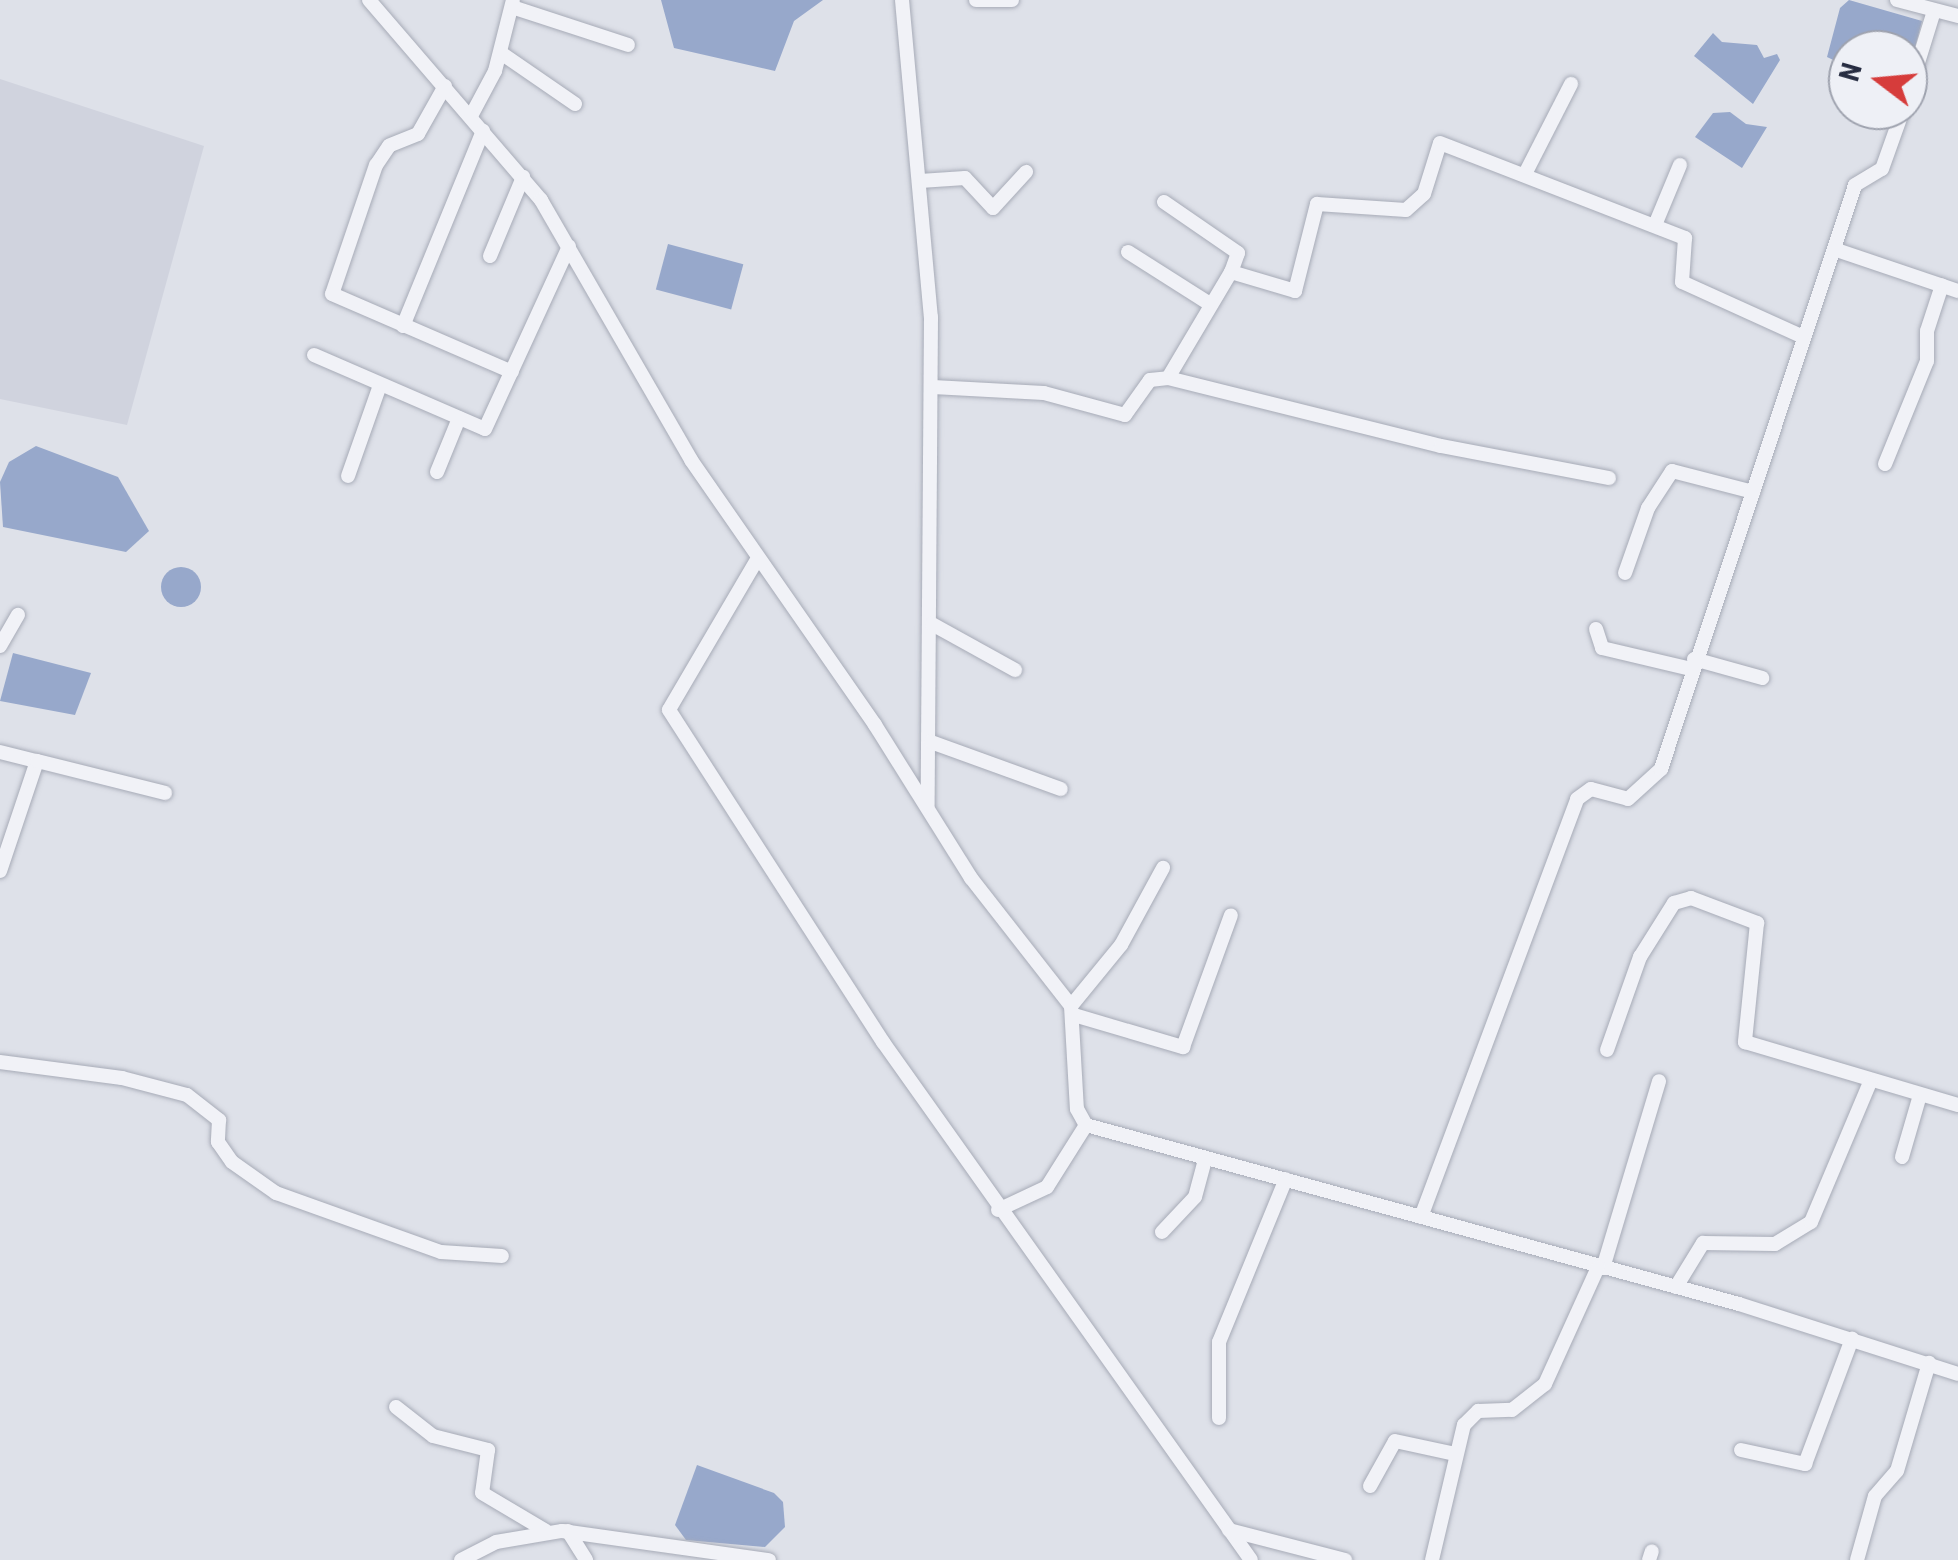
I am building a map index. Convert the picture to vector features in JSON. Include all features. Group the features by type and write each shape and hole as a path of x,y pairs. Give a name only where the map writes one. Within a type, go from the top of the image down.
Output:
{"street":[{"path":"368,0 523,177 569,246 690,460 894,754 970,878 1073,1011 1183,1047 1231,915"},
{"path":"902,0 920,181 933,387 928,806"},
{"path":"976,0 1004,0"},
{"path":"1897,0 1958,16"},
{"path":"470,116 501,53 513,3 628,45"},
{"path":"501,53 575,104"},
{"path":"1526,172 1571,84"},
{"path":"445,86 418,134 389,146 376,165 332,286 336,299 512,372"},
{"path":"1421,1218 1492,1015 1578,799 1592,790 1628,799 1652,782 1803,337 1837,250 1855,184 1882,169 1896,130"},
{"path":"404,326 484,131"},
{"path":"1231,272 1295,291 1317,204 1406,210 1424,194 1438,143 1526,172 1688,242 1678,274 1682,282 1803,337"},
{"path":"1655,225 1680,165"},
{"path":"920,181 965,178 993,208 1026,172"},
{"path":"490,256 523,177"},
{"path":"1164,202 1238,253 1231,272 1168,378"},
{"path":"314,355 487,428 569,246"},
{"path":"1837,250 1958,290"},
{"path":"1128,252 1210,304"},
{"path":"1885,464 1927,361 1927,331 1942,285"},
{"path":"933,387 1044,392 1125,415 1150,380 1168,378 1441,446 1609,478"},
{"path":"348,476 380,385"},
{"path":"437,472 459,418"},
{"path":"1625,572 1648,508 1670,473 1753,492"},
{"path":"758,558 669,710 998,1210 1251,1560"},
{"path":"0,646 18,615"},
{"path":"932,624 1015,670"},
{"path":"1596,630 1602,648 1762,678"},
{"path":"931,742 1061,789"},
{"path":"0,752 165,793"},
{"path":"0,871 37,761"},
{"path":"1164,868 1121,945 1073,1011 1077,1109 1086,1125 1676,1287 1958,1374"},
{"path":"1607,1050 1640,958 1674,903 1690,898 1757,923 1745,1042 1958,1105"},
{"path":"0,1062 122,1078 187,1095 219,1120 218,1142 232,1162 276,1193 442,1252 502,1256"},
{"path":"1432,1560 1455,1454 1472,1413 1512,1410 1545,1384 1600,1268 1660,1080"},
{"path":"1676,1287 1703,1242 1774,1244 1811,1222 1870,1082"},
{"path":"1902,1157 1920,1095"},
{"path":"998,1210 1047,1187 1086,1125"},
{"path":"1162,1232 1195,1197 1205,1159"},
{"path":"1219,1418 1220,1342 1286,1179"},
{"path":"1740,1450 1805,1464 1852,1339"},
{"path":"1857,1560 1875,1496 1897,1471 1929,1364"},
{"path":"396,1407 433,1436 488,1450 482,1494 546,1531"},
{"path":"1370,1486 1395,1440 1455,1454"},
{"path":"1228,1530 1345,1560"},
{"path":"461,1560 496,1542 546,1531 770,1560"},
{"path":"568,1532 586,1560"}],"shaded area":[{"path":"0,79 204,146 127,425 0,399"}],"water":[{"path":"661,0 823,0 794,21 775,71 674,48"},
{"path":"1849,0 1922,21 1920,30 1834,30 1840,8"},
{"path":"1713,33 1722,42 1757,45 1764,58 1777,54 1780,60 1753,104 1694,56"},
{"path":"1730,112 1746,124 1767,127 1742,168 1695,137 1713,113"},
{"path":"668,244 743,264 731,310 656,289"},
{"path":"36,446 118,477 149,531 126,552 3,527 0,482 9,462"},
{"path":"181,567 195,573 201,587 195,601 181,607 167,601 161,587 167,573"},
{"path":"13,653 91,673 75,715 0,701"},
{"path":"697,1465 774,1493 783,1502 785,1527 765,1547 686,1540 675,1525"}]}
